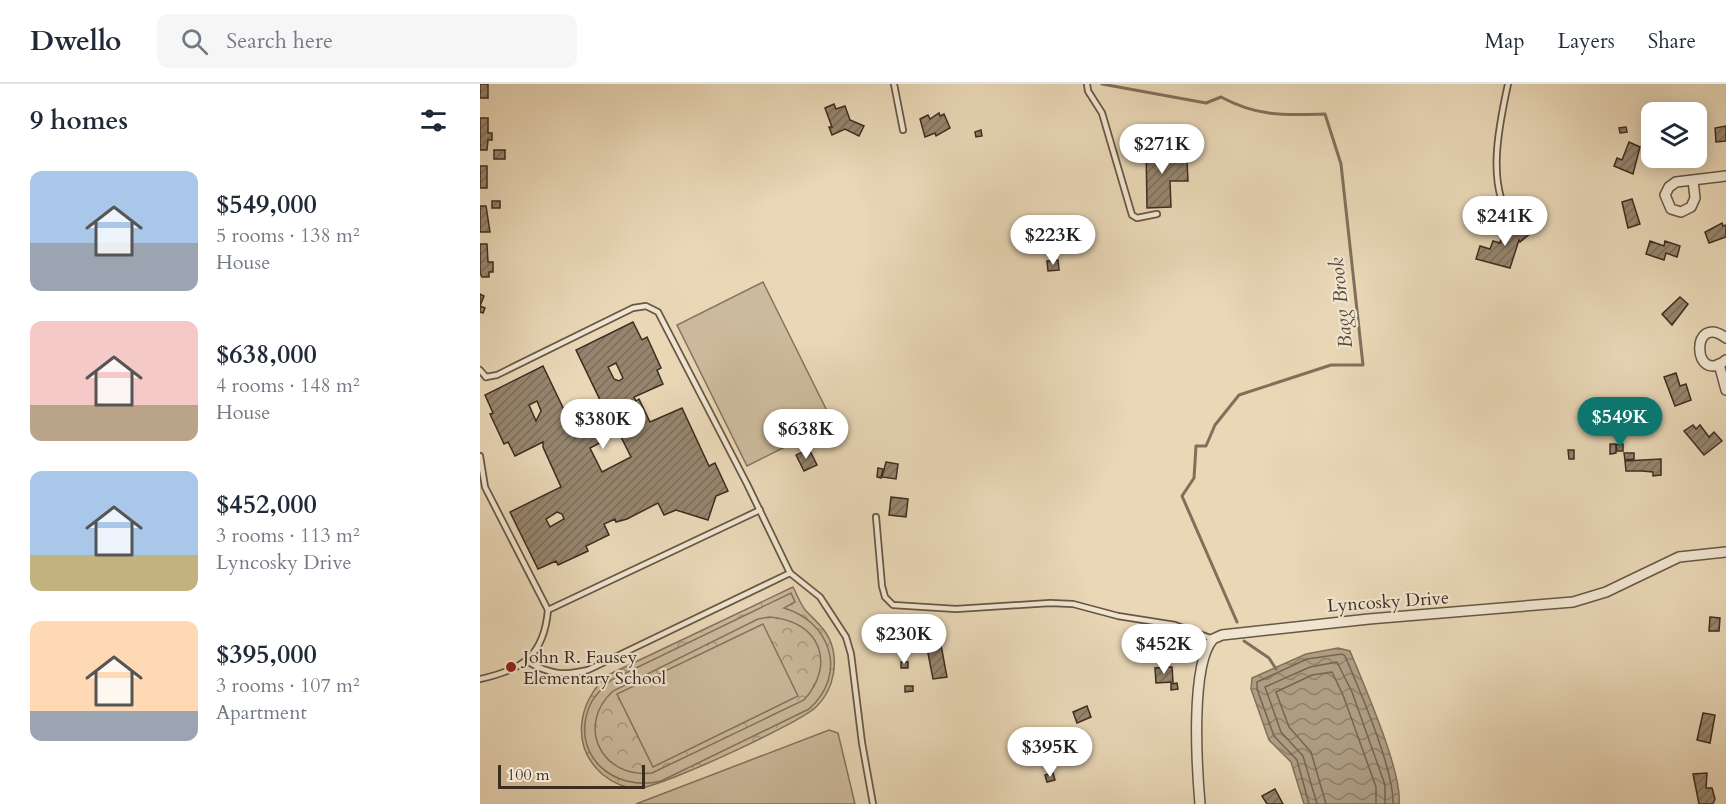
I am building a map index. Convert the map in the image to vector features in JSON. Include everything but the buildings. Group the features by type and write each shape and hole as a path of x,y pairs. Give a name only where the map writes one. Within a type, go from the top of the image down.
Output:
{"street":[{"path":"1693,180 1726,176"},
{"path":"1726,338 1713,333 1703,337 1698,350 1702,360 1708,364 1723,362 1726,390"},
{"name":"Lyncosky Drive","path":"1213,639 1222,635 1347,621 1573,602 1606,592 1679,557 1726,552"},
{"path":"1200,804 1197,744 1202,663 1213,639"}],"lane":[{"path":"894,84 903,130"},
{"path":"1087,84 1088,91 1102,113 1132,215 1137,218 1157,214"},
{"path":"1508,84 1498,143 1498,190 1503,209 1514,223"},
{"path":"480,384 486,377 497,375 633,308 650,307 661,315 790,573 820,597 846,637 851,654 873,804"},
{"path":"480,370 486,377"},
{"path":"480,456 485,487 548,610 546,632 527,661 509,673 480,680"},
{"path":"548,610 760,510"},
{"path":"876,517 882,586 885,597 893,605 956,609 1037,603 1073,604 1118,616 1175,625 1213,639"},
{"path":"527,661 558,674 588,670 790,573"}],"green space":[{"path":"763,282 833,423 747,466 677,325"},
{"path":"793,587 804,608 824,631 833,649 833,676 825,695 817,706 760,739 702,766 653,785 630,788 615,783 602,774 592,763 585,750 582,724 584,711 590,698 608,675"},
{"path":"791,593 795,602 784,608 800,615 823,637 829,651 831,665 828,680 821,695 809,709 661,781 643,783 627,781 612,775 600,766 591,754 585,739 585,723 590,705 596,695 611,680","holes":["770,617 787,620 801,626 811,635 818,646 821,659 820,672 804,700 652,773 634,773 619,768 608,759 595,734 596,719 602,705 613,691 758,619"]},
{"path":"763,624 798,696 653,767 617,694"},
{"path":"829,730 838,733 855,804 636,804"}],"water":[{"path":"1338,648 1350,651 1372,705 1395,772 1399,804 1304,804 1291,762 1269,740 1251,689 1252,678 1306,654"}],"waterway":[{"name":"Bagg Brook","path":"1102,84 1206,103 1221,97 1234,104 1272,113 1325,114 1341,164 1363,365 1331,365 1239,395 1215,425 1206,446 1196,446 1194,478 1182,496 1237,622"},
{"name":"Bagg Brook","path":"1244,641 1269,658 1276,669"}],"place":[{"name":"John R. Fausey Elementary School","path":"511,667"}]}
